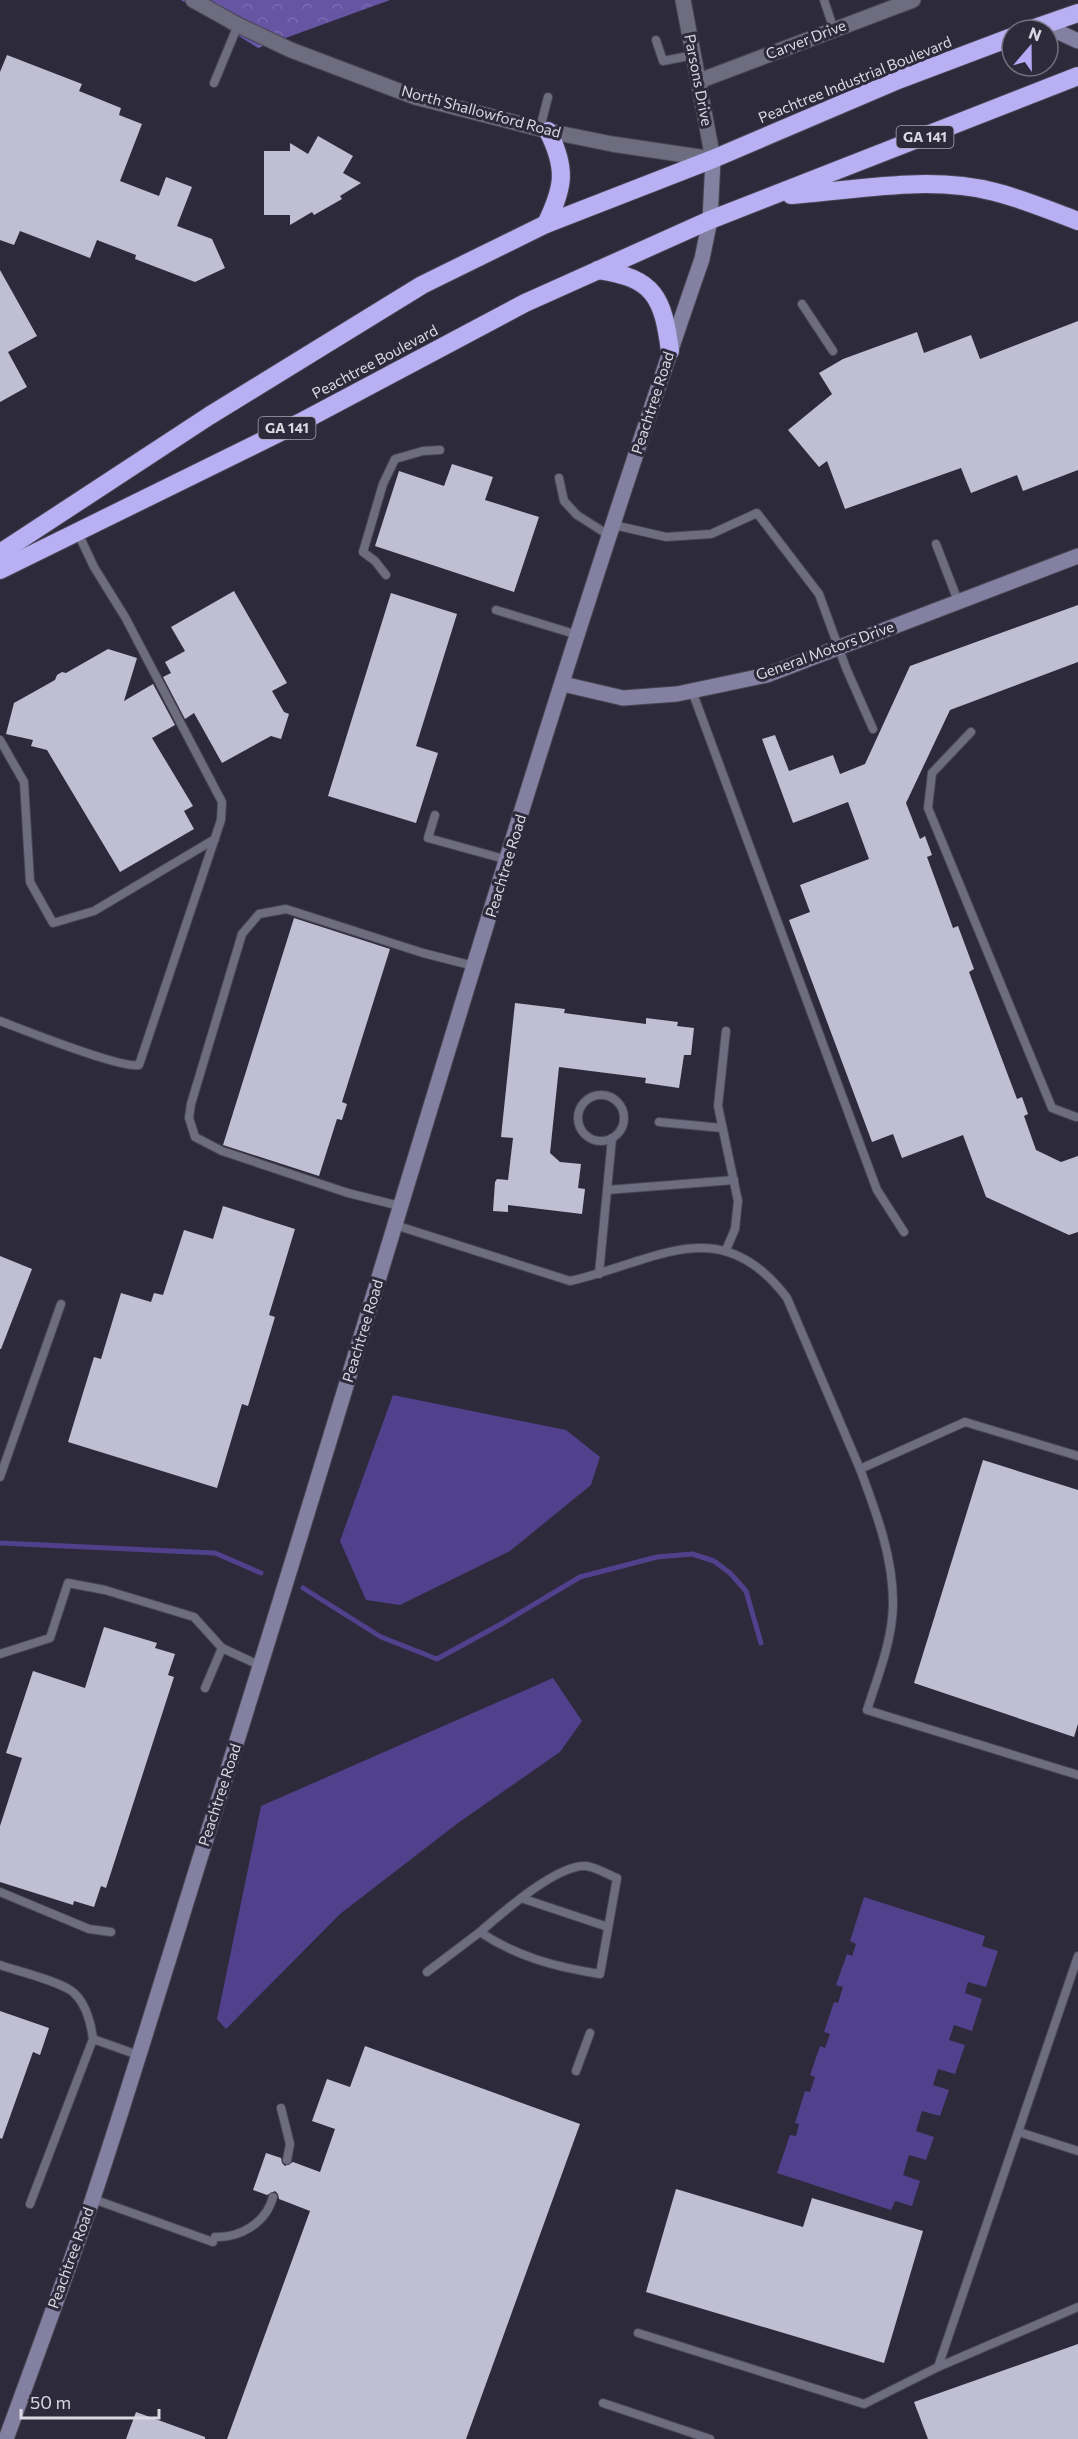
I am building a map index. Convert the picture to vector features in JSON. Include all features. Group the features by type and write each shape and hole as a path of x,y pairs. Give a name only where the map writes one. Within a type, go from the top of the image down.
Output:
{"highway":[{"path":"1060,19 1078,13"},
{"name":"Peachtree Industrial Boulevard","path":"713,159 898,80 1000,42"},
{"name":"GA 141","path":"772,197 1078,76"},
{"path":"544,130 558,151 562,171 557,202 546,224"},
{"path":"0,553 209,416 422,285 546,224 713,159"},
{"path":"772,197 907,186 950,185 995,192 1078,221"},
{"name":"Peachtree Boulevard","path":"0,570 303,421 525,303 710,220 772,197"},
{"path":"598,270 627,276 652,292 663,309 670,351"}],"street":[{"name":"North Shallowford Road","path":"193,0 238,25 291,50 415,97 544,130 612,144 713,159"},
{"name":"Parsons Drive","path":"683,0 713,159"},
{"name":"Carver Drive","path":"699,81 913,0"},
{"path":"1060,35 1078,41"},
{"name":"Peachtree Road","path":"6,2439 92,2199 138,2055 261,1666 400,1206 578,634 702,260 710,220 713,159"},
{"name":"General Motors Drive","path":"563,684 623,698 692,691 766,675 1078,556"}],"lane":[{"path":"824,0 834,30"},
{"path":"214,83 238,25"},
{"path":"656,40 663,61 694,55"},
{"path":"544,130 548,97"},
{"path":"802,304 833,351"},
{"path":"386,575 375,561 363,552 383,484 395,459 423,450 440,450"},
{"path":"559,478 564,501 577,515 612,530 666,537 711,534 757,513 819,594 873,729"},
{"path":"0,1021 101,1058 131,1067 139,1065 221,820 222,802 124,618 94,567 77,531"},
{"path":"936,544 958,601"},
{"path":"496,610 578,634"},
{"path":"692,691 877,1190 904,1232"},
{"path":"971,732 932,773 928,808 1052,1108 1076,1117"},
{"path":"0,740 24,782 30,882 53,923 94,911 215,839"},
{"path":"435,814 428,838 507,860"},
{"path":"400,1206 348,1193 222,1151 195,1137 189,1118 191,1104 242,934 259,914 286,909 423,953 474,966"},
{"path":"726,1031 717,1106 738,1201 735,1228 726,1250"},
{"path":"599,1274 612,1138 622,1128 624,1121 621,1107 610,1097 595,1096 588,1100 579,1112 580,1127 590,1138 597,1141 612,1138"},
{"path":"659,1122 722,1128"},
{"path":"607,1190 734,1180"},
{"path":"395,1225 570,1281 672,1250 704,1248 726,1250 747,1260 772,1279 787,1298 860,1469 885,1539 893,1603 887,1646 867,1710 1078,1775"},
{"path":"0,1477 62,1304"},
{"path":"860,1469 964,1422 1078,1456"},
{"path":"0,1654 50,1638 68,1583 105,1590 194,1617 222,1648 261,1666"},
{"path":"205,1688 222,1648"},
{"path":"427,1972 521,1898 559,1874 586,1866 617,1878 600,1974 557,1967 500,1945 480,1932"},
{"path":"0,1892 89,1929 111,1932"},
{"path":"521,1898 608,1928"},
{"path":"938,2367 1078,1956"},
{"path":"0,1965 62,1986 74,1993 91,2023 93,2039 30,2204"},
{"path":"576,2070 590,2033"},
{"path":"93,2039 138,2055"},
{"path":"281,2108 290,2144 287,2160"},
{"path":"1019,2132 1078,2151"},
{"path":"92,2199 214,2240 231,2238 256,2224 271,2205 273,2197"},
{"path":"638,2333 864,2404 938,2367 1078,2307"},
{"path":"603,2403 710,2439"}],"green space":[{"path":"181,0 390,0 258,48"}],"shaded area":[{"path":"393,1395 566,1430 600,1457 591,1485 510,1551 400,1605 366,1600 340,1541"},
{"path":"553,1678 582,1721 560,1752 458,1823 340,1914 226,2029 217,2019 261,1806"},
{"path":"864,1897 985,1936 982,1946 998,1951 986,1987 968,1982 965,1993 982,1999 972,2031 954,2025 949,2040 965,2045 955,2074 938,2069 933,2085 949,2090 940,2116 922,2111 916,2131 934,2137 926,2160 909,2155 903,2175 920,2181 912,2206 895,2201 891,2210 777,2173 790,2135 796,2136 799,2124 795,2123 805,2091 810,2092 815,2077 810,2075 820,2046 825,2048 830,2034 824,2032 834,2002 838,2003 843,1987 836,1985 847,1954 852,1956 856,1944 850,1941"}],"building":[{"path":"7,55 82,84 79,91 121,108 119,115 142,124 120,181 159,196 166,177 192,187 177,226 212,239 225,268 195,282 135,259 136,255 97,240 90,258 20,231 14,245 0,240 0,72"},
{"path":"318,136 353,156 343,173 361,183 340,196 342,199 290,225 290,215 264,215 264,151 290,151 290,143 308,154"},
{"path":"0,270 37,336 8,352 27,387 0,402"},
{"path":"1078,321 1078,470 1023,491 1017,475 971,493 961,468 845,509 827,461 819,467 788,430 832,394 819,373 843,359 917,332 924,353 971,335 980,359"},
{"path":"452,464 493,477 485,500 539,517 514,592 375,546 399,471 444,486"},
{"path":"234,591 287,683 272,691 284,712 289,714 281,739 271,736 222,763 194,713 185,719 163,677 171,673 165,662 185,651 171,627"},
{"path":"391,593 457,614 416,746 438,753 416,823 328,796"},
{"path":"1078,605 1078,662 950,710 906,803 920,839 925,836 932,855 927,857 953,928 958,926 974,969 969,972 1017,1099 1022,1097 1028,1114 1024,1116 1036,1150 1061,1162 1078,1156 1078,1232 1069,1235 986,1197 963,1135 902,1158 893,1134 872,1142 789,920 810,912 800,885 869,859 848,802 793,823 762,739 775,735 789,771 833,755 840,774 865,764 910,666"},
{"path":"108,649 137,658 124,701 153,684 175,725 152,738 193,806 184,811 194,829 120,872 47,750 31,746 33,740 6,734 14,703 55,680 62,672 66,673"},
{"path":"294,918 390,949 342,1102 347,1104 342,1120 337,1119 319,1176 223,1145"},
{"path":"515,1003 565,1009 564,1013 646,1024 646,1018 678,1022 677,1026 694,1028 691,1055 684,1055 679,1088 645,1083 646,1078 559,1067 550,1153 560,1162 581,1164 578,1188 585,1189 582,1214 508,1205 508,1212 493,1211 495,1182 497,1179 508,1180 513,1138 501,1137"},
{"path":"223,1206 295,1229 269,1315 275,1317 248,1406 242,1404 217,1488 68,1442 94,1357 101,1359 121,1293 151,1302 154,1293 163,1295 184,1230 213,1239"},
{"path":"0,1256 32,1269 1,1349 0,1349"},
{"path":"983,1460 1078,1490 1078,1724 1074,1737 914,1683"},
{"path":"104,1627 157,1643 155,1648 175,1654 168,1675 174,1677 106,1888 101,1886 94,1907 74,1901 73,1905 0,1882 0,1826 22,1758 6,1753 33,1671 85,1688"},
{"path":"0,2011 49,2028 40,2055 33,2052 2,2139 0,2138"},
{"path":"365,2046 580,2124 466,2439 227,2439 310,2211 279,2199 275,2191 267,2195 253,2190 266,2153 281,2158 285,2166 293,2162 320,2172 335,2129 312,2121 327,2079 350,2087"},
{"path":"676,2189 803,2227 812,2198 923,2231 884,2363 646,2292"},
{"path":"1078,2344 1078,2439 928,2439 914,2402"},
{"path":"136,2412 205,2437 205,2439 126,2439"}],"waterway":[{"path":"0,1543 215,1553 261,1573"},
{"path":"303,1588 381,1637 437,1659 580,1577 657,1557 692,1554 714,1561 730,1573 746,1591 761,1643"}]}
